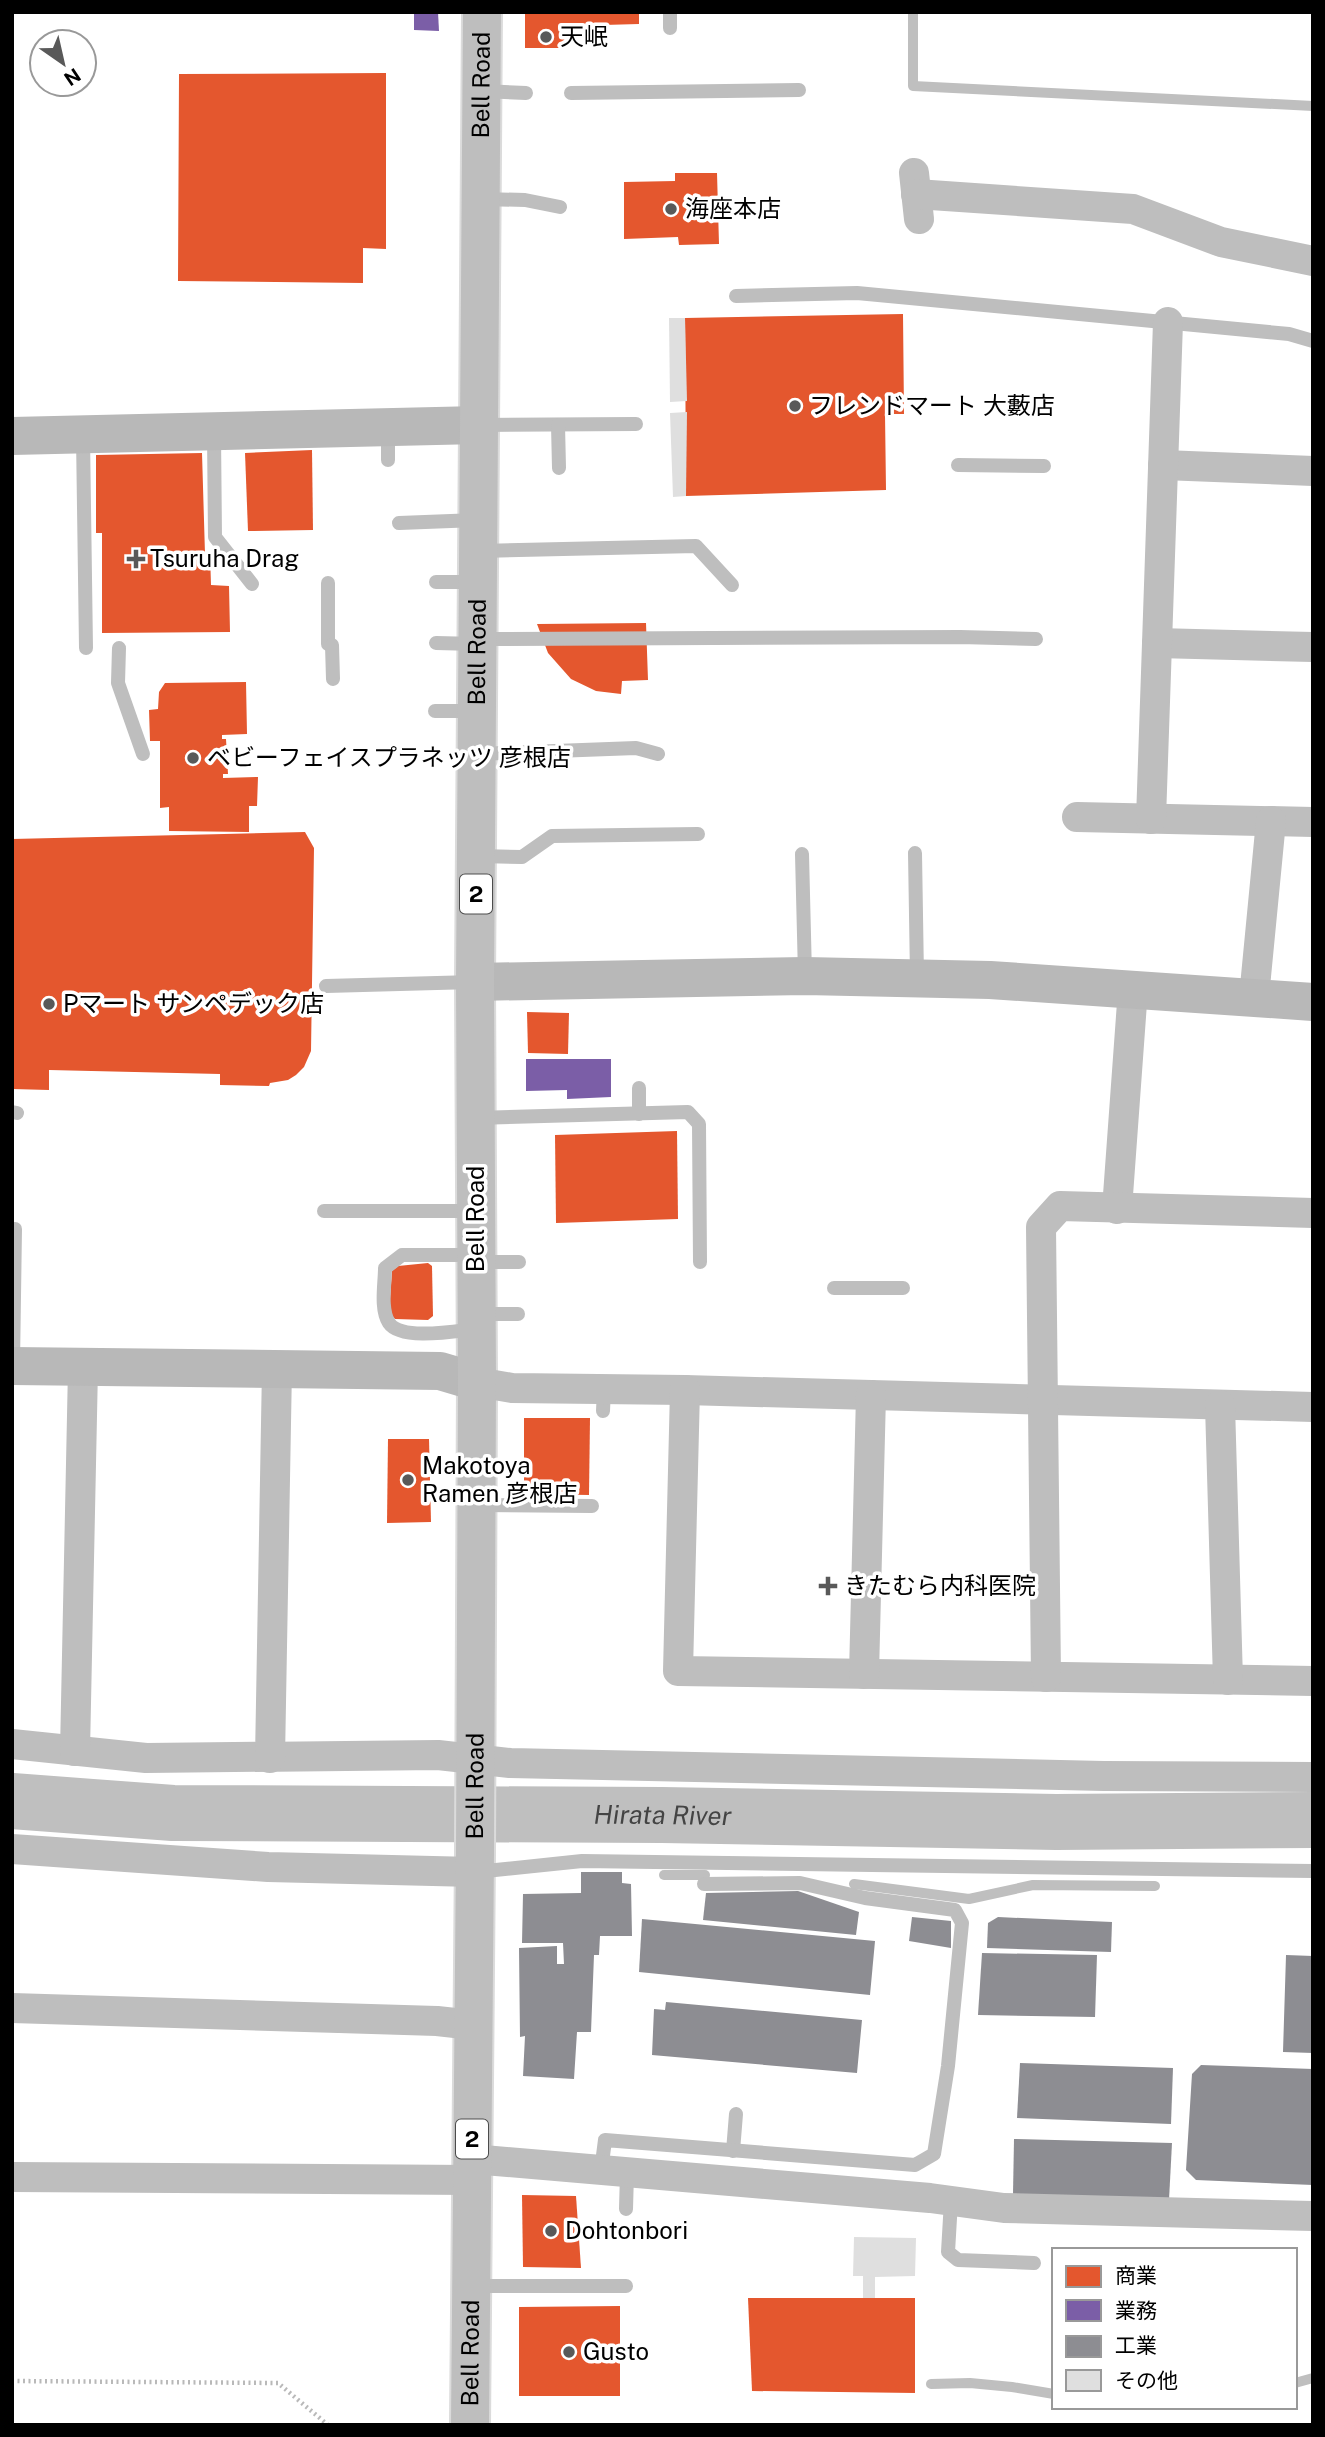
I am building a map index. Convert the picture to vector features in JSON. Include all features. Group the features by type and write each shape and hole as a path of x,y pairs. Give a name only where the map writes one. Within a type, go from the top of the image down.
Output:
{"main road":[{"name":"Bell Road","path":"470,2425 475,1862 475,982 482,12"}],"street":[{"path":"916,195 1133,209 1221,242 1313,261"},
{"path":"1151,818 1168,322"},
{"path":"12,436 214,431 388,444 479,425"},
{"path":"1163,465 1313,471"},
{"path":"1157,643 1313,647"},
{"path":"1077,817 1313,822"},
{"path":"1254,997 1271,821"},
{"path":"475,982 805,976 990,980 1313,1002"},
{"path":"1117,1209 1133,989"},
{"path":"1046,1677 1041,1227 1060,1206 1313,1213"},
{"path":"13,1366 440,1371 477,1382 604,1400 685,1390 836,1387 871,1395 906,1389 1044,1400 1313,1407"},
{"path":"75,1751 83,1368"},
{"path":"270,1758 277,1368"},
{"path":"685,1390 678,1671 1313,1681"},
{"path":"864,1674 871,1395"},
{"path":"1220,1405 1228,1680"},
{"path":"12,1744 146,1758 438,1755 475,1767 510,1763 1091,1776 1313,1777"},
{"path":"12,1849 268,1867 475,1862"},
{"path":"12,2008 437,2021 473,2025"},
{"path":"12,2176 472,2170 614,2172 1004,2208 1313,2216"}],"lane":[{"path":"670,12 670,28"},
{"path":"482,90 526,93"},
{"path":"571,93 799,90"},
{"path":"481,199 525,200 560,207"},
{"path":"736,296 858,293 1289,334 1313,341"},
{"path":"479,425 636,424"},
{"path":"558,425 559,468"},
{"path":"214,431 215,537 253,584"},
{"path":"83,434 86,648"},
{"path":"958,466 1044,466"},
{"path":"399,523 478,551 696,546 732,585"},
{"path":"436,582 478,551"},
{"path":"328,583 333,679"},
{"path":"436,643 960,637 1036,639"},
{"path":"119,648 118,683 144,754"},
{"path":"435,711 477,710"},
{"path":"477,754 636,748 658,754"},
{"path":"476,856 522,857 552,836 698,834"},
{"path":"915,853 917,979"},
{"path":"803,854 805,976"},
{"path":"326,986 475,982"},
{"path":"639,1088 639,1114"},
{"path":"476,1118 688,1112 699,1125 699,1262"},
{"path":"324,1211 476,1211"},
{"path":"13,1366 15,1229"},
{"path":"518,1314 441,1333 403,1332 390,1324 384,1308 385,1268 402,1255 519,1262"},
{"path":"834,1288 904,1288"},
{"path":"476,1505 592,1506"},
{"path":"475,1862 582,1861 1313,1871"},
{"path":"626,2209 605,2140 915,2165 934,2154 948,2066 962,1923 955,1910 865,1898 800,1883 704,1884"},
{"path":"733,2151 736,2114"},
{"path":"951,2201 948,2252 958,2260 1034,2263"},
{"path":"471,2286 626,2286"}],"path":[{"path":"12,2381 278,2383 328,2425"}],"building: 商業":[{"name":"天岷","path":"525,12 639,12 639,24 568,26 566,48 525,48"},
{"path":"386,73 386,249 363,248 363,283 178,281 179,74"},
{"name":"海座本店","path":"675,173 717,173 719,244 679,245 678,237 624,239 624,182 675,181"},
{"name":"フレンドマート 大藪店","path":"903,314 904,414 885,414 886,490 686,496 685,318"},
{"path":"312,450 313,530 248,531 245,453"},
{"path":"202,453 205,554 210,553 211,585 229,586 230,632 102,633 102,533 96,533 96,455"},
{"path":"646,623 648,680 622,681 621,694 596,691 571,679 548,653 537,624"},
{"name":"ベビーフェイスプラネッツ 彦根店","path":"246,682 247,734 222,735 222,739 226,739 228,774 223,774 223,778 258,777 257,806 249,806 249,832 169,831 169,807 160,808 160,741 150,741 149,710 158,709 159,692 165,683"},
{"path":"305,832 314,848 311,1051 304,1067 296,1075 288,1080 270,1083 269,1086 220,1085 220,1074 49,1070 49,1090 12,1089 12,839"},
{"path":"527,1012 569,1013 568,1054 528,1053"},
{"path":"677,1131 678,1219 556,1223 555,1135"},
{"path":"428,1263 432,1266 433,1316 428,1320 395,1319 389,1313 392,1271 398,1266"},
{"path":"524,1418 590,1418 589,1495 524,1494"},
{"name":"Makotoya Ramen 彦根店","path":"388,1439 429,1439 431,1522 387,1523"},
{"name":"Dohtonbori","path":"522,2195 576,2196 581,2268 523,2267"},
{"path":"748,2298 915,2298 915,2393 752,2391"},
{"name":"Gusto","path":"620,2306 620,2396 519,2396 519,2307"}],"building: 業務":[{"path":"414,12 438,12 439,31 414,30"},
{"path":"526,1059 611,1059 611,1097 567,1099 567,1090 526,1091"}],"building: 工業":[{"path":"581,1872 622,1872 622,1883 631,1884 632,1936 600,1936 599,1955 594,1955 591,2032 577,2032 574,2079 523,2076 525,2036 520,2037 519,1948 557,1946 557,1964 564,1964 563,1943 522,1943 523,1894 581,1893"},
{"path":"798,1891 859,1912 856,1935 703,1920 706,1893"},
{"path":"912,1917 951,1921 951,1948 909,1941"},
{"path":"998,1917 1112,1922 1111,1952 987,1948 988,1923"},
{"path":"642,1919 875,1941 870,1995 639,1972"},
{"path":"982,1953 1097,1955 1095,2017 978,2015"},
{"path":"1286,1955 1313,1956 1313,2053 1283,2052"},
{"path":"666,2002 862,2020 857,2073 652,2055 654,2009 665,2010"},
{"path":"1020,2063 1173,2068 1171,2124 1017,2118"},
{"path":"1201,2065 1313,2069 1313,2185 1196,2180 1186,2170 1192,2074"},
{"path":"1014,2139 1172,2143 1169,2200 1013,2194"}],"building: その他":[{"path":"669,318 685,318 687,401 670,402"},
{"path":"687,412 686,496 673,497 670,413"},
{"path":"854,2237 916,2238 915,2276 875,2277 875,2298 863,2298 863,2276 853,2276"}],"waterway":[{"path":"913,12 913,86 1313,106"},
{"name":"Hirata River","path":"12,1801 173,1813 662,1815 1056,1822 1313,1820"},
{"path":"664,1875 705,1875"},
{"path":"854,1884 969,1899 1033,1885 1155,1886"},
{"path":"1297,2382 1313,2378"},
{"path":"931,2384 970,2383 1052,2394"}],"place":[{"name":"天岷","path":"546,37"},
{"name":"海座本店","path":"671,209"},
{"name":"フレンドマート 大藪店","path":"795,406"},
{"name":"Tsuruha Drag","path":"136,559"},
{"name":"ベビーフェイスプラネッツ 彦根店","path":"193,758"},
{"name":"Pマート サンペデック店","path":"49,1004"},
{"name":"Makotoya Ramen 彦根店","path":"408,1480"},
{"name":"きたむら内科医院","path":"828,1586"},
{"name":"Dohtonbori","path":"551,2231"},
{"name":"Gusto","path":"569,2352"}]}
